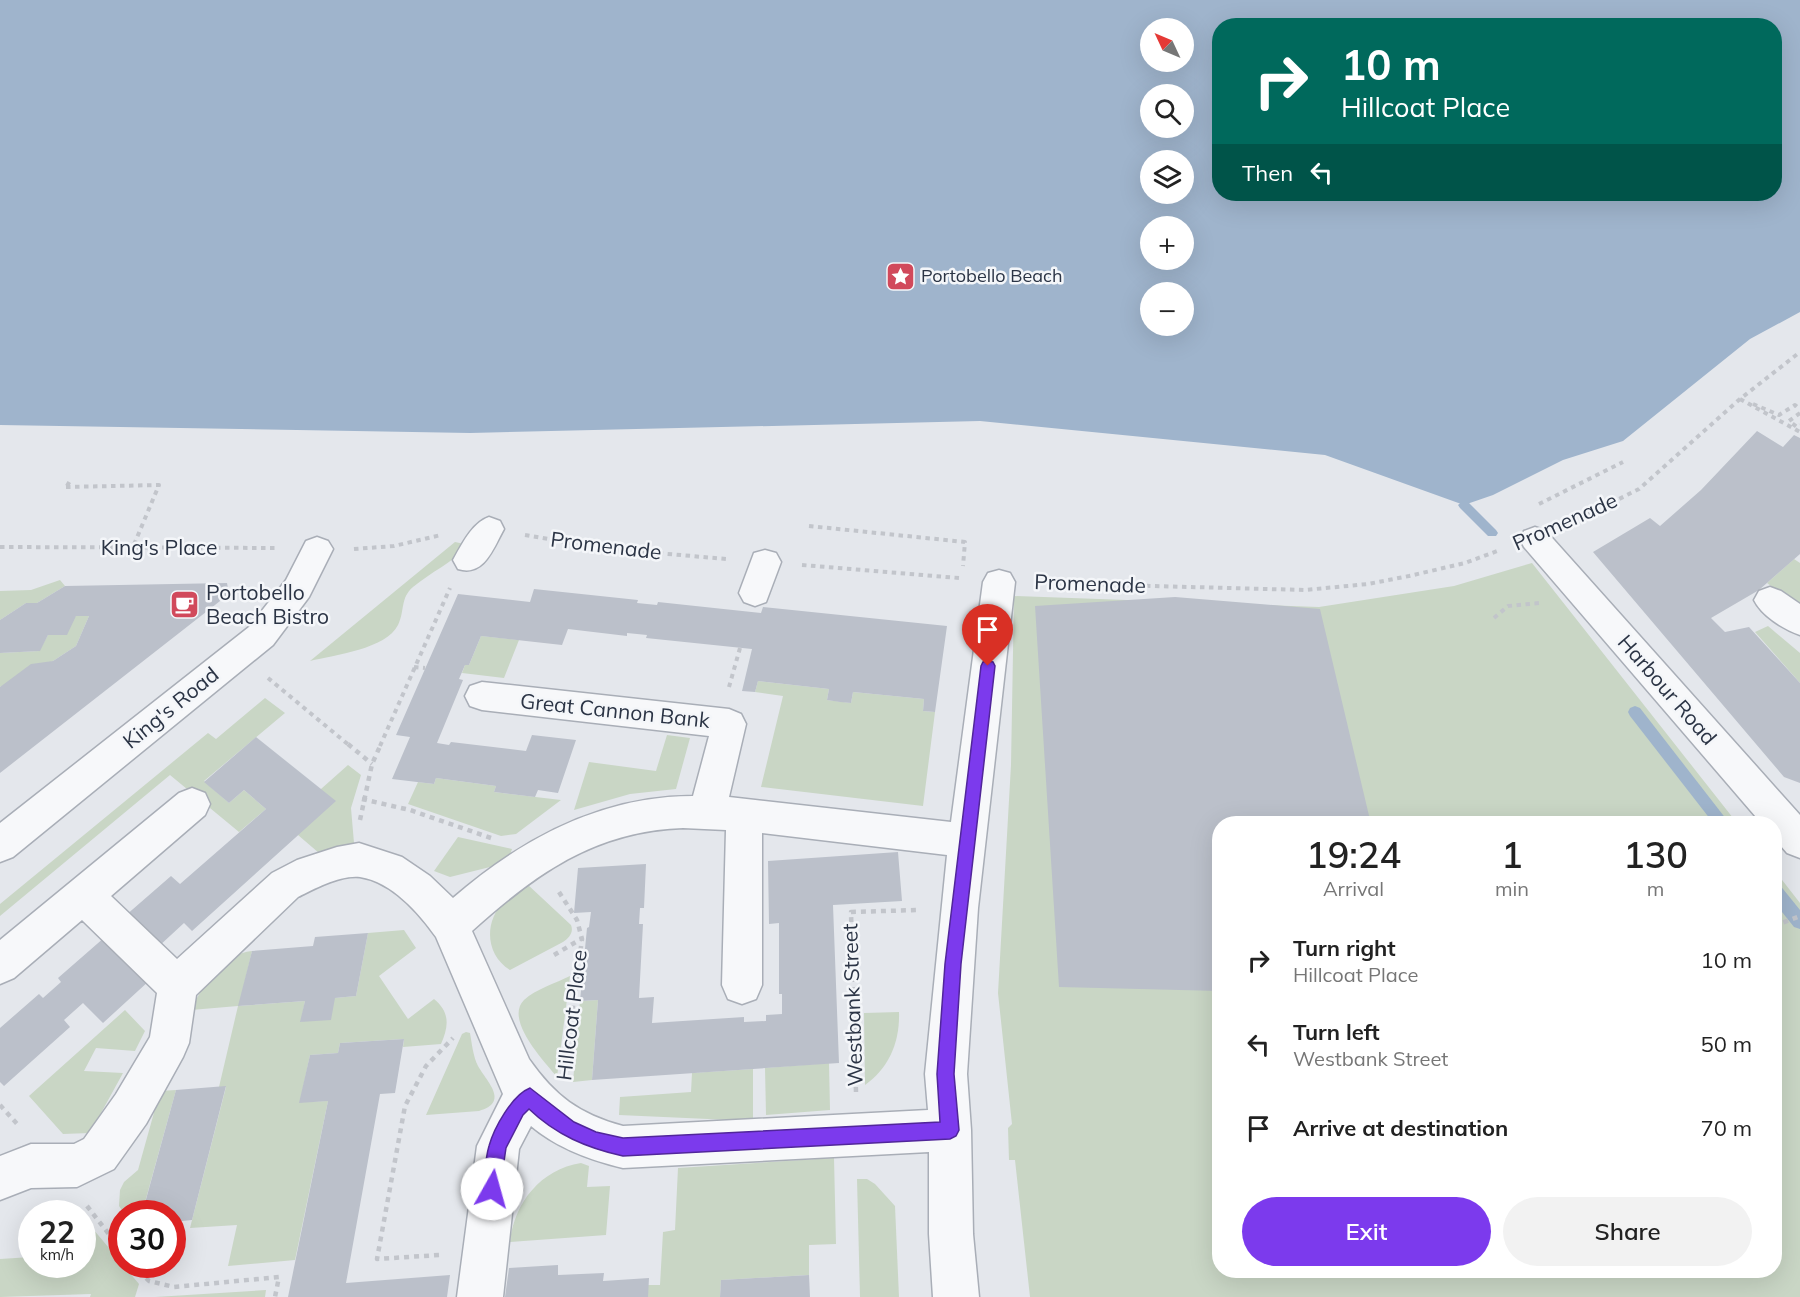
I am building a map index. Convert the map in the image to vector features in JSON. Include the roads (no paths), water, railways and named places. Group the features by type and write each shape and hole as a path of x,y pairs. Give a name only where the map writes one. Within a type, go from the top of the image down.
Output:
{"street":[{"path":"469,560 489,529"},
{"name":"Harbour Road","path":"1540,537 1779,816"},
{"name":"King's Road","path":"0,845 261,636 288,604 317,549"},
{"path":"755,593 765,562"},
{"path":"956,1297 951,1234 950,1130 946,1074 966,841 999,582"},
{"path":"1770,600 1800,622"},
{"name":"Great Cannon Bank","path":"482,696 729,724 707,812"},
{"path":"0,966 192,804"},
{"path":"450,925 507,876 539,855 574,837 607,825 649,815 707,812 744,814 966,841"},
{"path":"742,985 744,814"},
{"name":"Harbour Road","path":"1782,820 1800,841"},
{"name":"Hillcoat Place","path":"178,986 212,951 285,885 310,872 359,860 389,869 417,888 436,906 450,925 513,1074 544,1109 595,1141 623,1147 950,1130"},
{"path":"0,1178 31,1166 77,1165 99,1154 131,1109 169,1042 178,986 84,896"},
{"name":"Hillcoat Place","path":"480,1297 498,1146 517,1109 544,1109"}],"water":[{"name":"Portobello Beach","path":"0,0 1800,0 1800,312 1750,339 1623,441 1563,460 1493,495 1464,505 1325,455 980,421 470,433 0,425"}],"waterway":[{"path":"1464,505 1492,533"},
{"path":"1635,712 1717,816"},
{"path":"1782,899 1800,922"}],"place":[{"name":"Portobello Beach","path":"900,276"},
{"name":"Portobello Beach Bistro","path":"185,605"}]}
